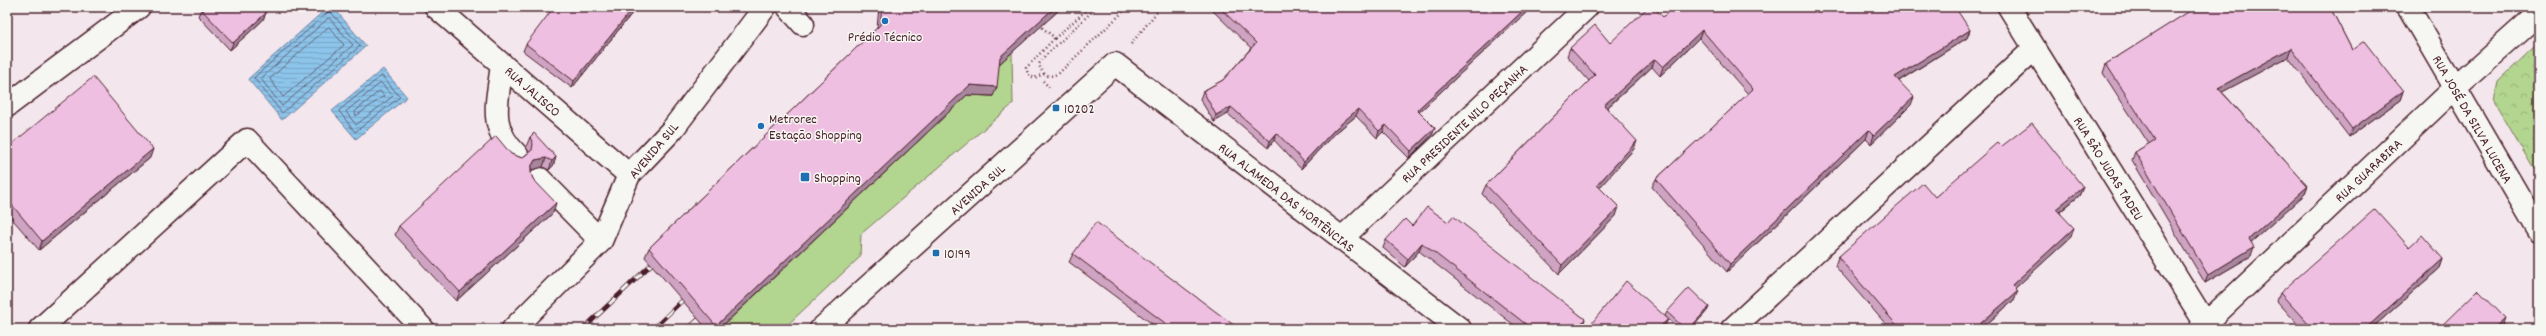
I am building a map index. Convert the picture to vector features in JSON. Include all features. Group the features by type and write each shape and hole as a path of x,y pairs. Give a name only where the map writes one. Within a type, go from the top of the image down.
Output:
{"street":[{"path":"7,106 139,7"},
{"name":"AVENIDA SUL","path":"513,329 601,241 630,175 672,130 765,7"},
{"path":"788,7 803,24"},
{"name":"RUA PRESIDENTE NILO PEÇANHA","path":"1342,239 1587,7"},
{"name":"RUA SÃO JUDAS TADEU","path":"2009,7 2205,327"},
{"name":"RUA JOSÉ DA SILVA LUCENA","path":"2408,7 2539,231"},
{"name":"RUA JALISCO","path":"442,9 502,64 630,175"},
{"name":"RUA GUARABIRA","path":"2205,327 2455,88 2539,13"},
{"path":"1732,329 2034,49"},
{"path":"502,64 496,118 504,142 516,155"},
{"name":"AVENIDA SUL","path":"821,329 1115,64"},
{"name":"RUA ALAMEDA DAS HORTÊNCIAS","path":"1115,64 1460,329"},
{"path":"40,329 247,140 423,329"},
{"path":"540,179 601,241"}],"path":[{"path":"1044,74 1039,78 1034,78 1028,74 1026,68 1054,38 1090,7"},
{"path":"1097,7 1042,59 1039,64 1044,74 1053,77 1059,73 1128,7"},
{"path":"1115,64 1160,7"},
{"path":"1037,23 1054,38"}],"green space":[{"path":"2539,42 2539,178 2494,101 2498,82"},
{"path":"1012,53 1013,104 861,234 860,257 783,329 720,329 967,95 993,96 997,66"}],"water":[{"path":"328,7 333,7 366,46 282,120 248,79"},
{"path":"383,69 407,97 356,139 332,111"}],"building":[{"path":"203,7 260,7 266,13 233,43 201,9"},
{"path":"554,7 634,7 574,81 526,44"},
{"name":"Shopping","path":"882,7 1055,7 1000,57 997,87 970,85 716,326 649,248 880,25"},
{"path":"1219,7 1527,7 1417,110 1435,128 1411,151 1386,125 1379,131 1358,109 1335,129 1304,162 1277,133 1270,141 1231,107 1216,115 1203,91 1223,80 1256,43"},
{"path":"1648,7 1653,7 1663,17 1674,7 1955,7 1970,30 1895,77 1914,97 1874,135 1869,130 1730,264 1656,179 1753,89 1702,30 1663,67 1655,59 1604,105 1637,141 1597,185 1619,207 1562,265 1486,185 1595,75 1570,48 1595,25 1610,43"},
{"path":"2196,7 2330,7 2352,50 2364,41 2403,91 2352,129 2291,48 2218,88 2308,186 2249,239 2254,247 2208,275 2135,152 2155,140 2106,64"},
{"path":"93,77 153,149 42,241 7,199 7,148"},
{"path":"2032,123 2083,187 2056,209 2074,228 2012,285 2018,291 1974,329 1900,329 1838,257 1923,183 1935,197 1998,142 2002,146"},
{"path":"534,133 556,157 552,161 546,158 535,160 531,167 531,173 533,179 556,203 460,292 399,226 496,136 511,154 522,158 532,150 533,144 530,137"},
{"path":"1427,207 1448,222 1453,216 1585,319 1577,329 1532,329 1422,243 1408,259 1386,240 1405,219 1412,226"},
{"path":"2375,209 2409,247 2422,235 2443,259 2365,329 2313,329 2280,293"},
{"path":"1096,222 1239,329 1173,329 1073,254"},
{"path":"1626,281 1668,319 1658,329 1587,329"},
{"path":"1689,288 1709,307 1689,329 1685,329 1667,312"},
{"path":"2478,290 2505,318 2493,329 2438,329"},
{"path":"981,325 986,329 977,329"}],"tram line":[{"path":"685,329 706,310"}],"railway":[{"path":"583,329 659,257"},
{"path":"653,329 690,293"}],"place":[{"name":"Prédio Técnico","path":"885,21"},
{"name":"10202","path":"1056,108"},
{"name":"Metrorec Estação Shopping","path":"761,126"},
{"name":"Shopping","path":"805,177"},
{"name":"10199","path":"936,253"}]}
